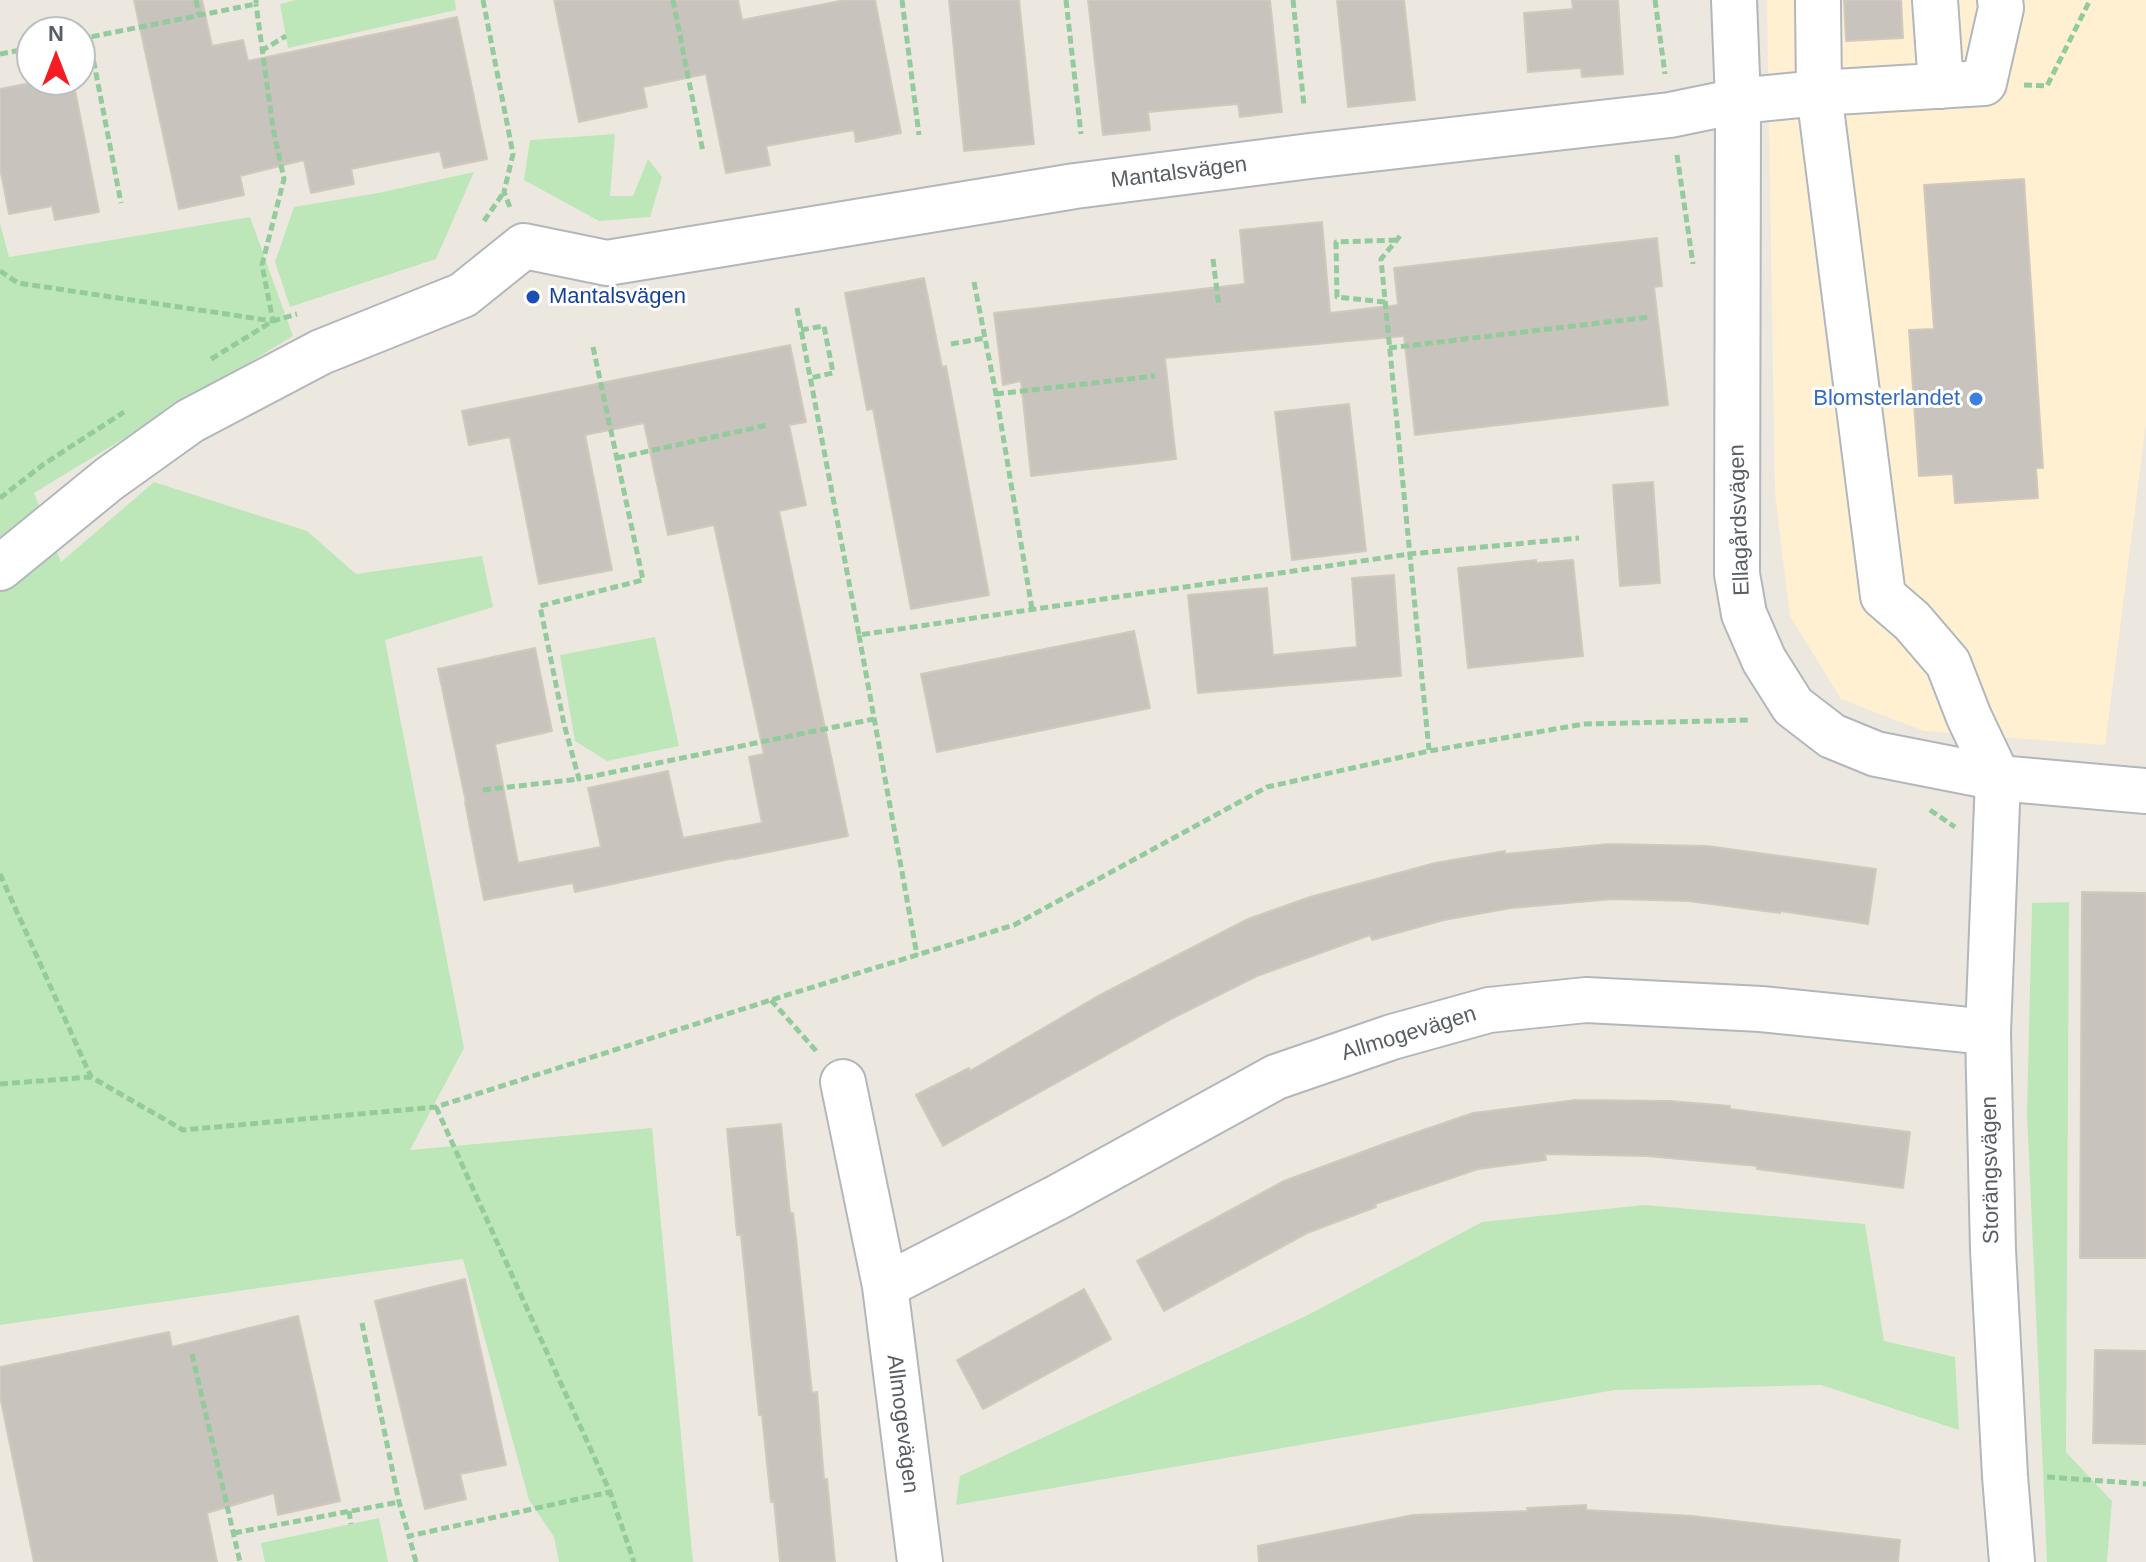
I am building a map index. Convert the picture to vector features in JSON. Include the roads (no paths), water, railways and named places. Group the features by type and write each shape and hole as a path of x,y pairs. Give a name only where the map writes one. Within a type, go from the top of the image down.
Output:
{"street":[{"name":"Ellagårdsvägen","path":"1734,0 1738,101 1737,574 1744,614 1764,660 1793,706 1832,736 1876,754 1998,778 2146,791"},
{"path":"1818,0 1819,93 1883,596 1912,621 1948,663 1998,778"},
{"path":"1935,0 1941,86"},
{"name":"Mantalsvägen","path":"0,568 109,479 190,421 321,352 463,295 524,246 607,263 1075,186 1670,115 1738,101 1984,83 2001,8 2000,0"},
{"name":"Storängsvägen","path":"1998,778 1988,1032 1993,1250 2012,1562"},
{"name":"Allmogevägen","path":"885,1286 1058,1197 1276,1077 1392,1037 1489,1010 1586,1000 1761,1009 1988,1032"},
{"name":"Allmogevägen","path":"843,1082 885,1286 920,1562"}],"place":[{"name":"Mantalsvägen","path":"533,297"},
{"name":"Blomsterlandet","path":"1976,399"}]}
